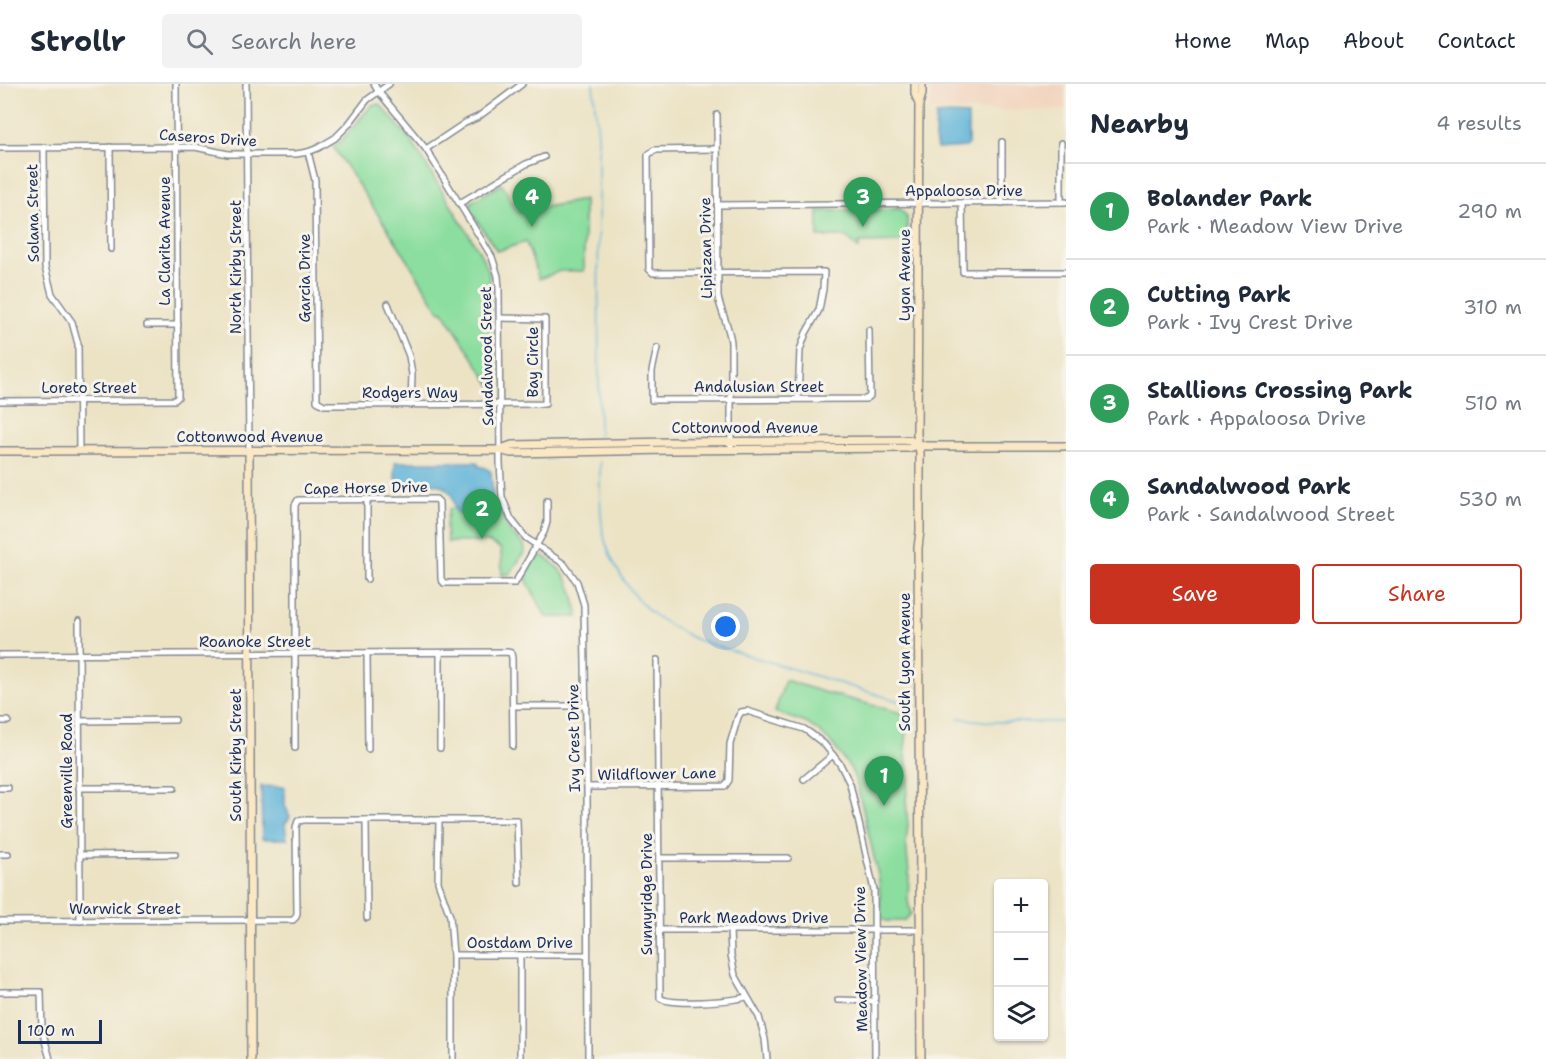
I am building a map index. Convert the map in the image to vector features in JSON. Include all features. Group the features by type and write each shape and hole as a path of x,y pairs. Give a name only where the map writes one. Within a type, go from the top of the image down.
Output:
{"street":[{"name":"La Clarita Avenue","path":"176,84 178,397"},
{"name":"North Kirby Street","path":"246,84 249,450"},
{"name":"Sandalwood Street","path":"374,84 426,149 487,248 495,267 499,288 500,318 500,450"},
{"name":"Caseros Drive","path":"0,148 177,147 206,148 228,154 308,152 335,138 367,100 389,84"},
{"path":"426,149 478,117 522,84"},
{"name":"Lyon Avenue","path":"915,84 915,94 919,104"},
{"name":"Lyon Avenue","path":"918,445 919,104 922,84"},
{"name":"Lipizzan Drive","path":"717,115 717,273 720,305 728,325 731,342 731,445"},
{"path":"1002,142 1002,203"},
{"path":"1061,143 1064,202"},
{"name":"Solana Street","path":"44,147 45,267 52,294 72,322 77,336 79,450"},
{"path":"110,147 111,249"},
{"path":"716,149 654,150 648,155 649,269 653,273 824,272 824,289 819,310 806,333 800,350 798,399"},
{"name":"Garcia Drive","path":"308,152 315,180 317,400 320,404"},
{"path":"460,203 526,164 544,157"},
{"name":"Appaloosa Drive","path":"717,205 1064,202"},
{"path":"962,203 963,272 1066,272"},
{"path":"388,304 411,364 411,405"},
{"name":"Bay Circle","path":"500,318 545,319 545,404 500,404"},
{"path":"147,325 178,325"},
{"name":"Andalusian Street","path":"657,348 652,371 652,400 866,399 870,396 869,330"},
{"name":"Loreto Street","path":"0,400 175,400 178,397"},
{"name":"Rodgers Way","path":"320,404 500,404"},
{"name":"Cottonwood Avenue","path":"0,451 500,450 512,445 909,448 918,445 926,447 1066,446"},
{"name":"South Lyon Avenue","path":"918,445 920,453 918,548 921,1059"},
{"name":"South Kirby Street","path":"249,450 251,1059"},
{"name":"Ivy Crest Drive","path":"500,450 501,486 511,519 526,537 564,564 582,593 585,617 588,1059"},
{"path":"367,499 367,579"},
{"name":"Cape Horse Drive","path":"294,654 295,505 298,500 436,499 440,502 441,579 444,583 515,583 537,545"},
{"path":"537,545 546,527 547,501"},
{"name":"Greenville Road","path":"79,621 80,921"},
{"path":"367,653 368,749"},
{"path":"440,653 440,748"},
{"name":"Roanoke Street","path":"0,655 511,653 513,658 513,706"},
{"path":"294,654 295,748"},
{"name":"Sunnyridge Drive","path":"657,660 659,996 662,1000 667,1001 694,1002 746,997"},
{"path":"513,746 513,706 586,706"},
{"name":"Meadow View Drive","path":"727,784 730,744 738,717 741,712 747,711 804,729 824,744 845,772 850,784 874,890 875,1059"},
{"path":"79,722 175,720"},
{"path":"0,721 8,721"},
{"path":"804,778 833,755"},
{"name":"Wildflower Lane","path":"587,787 722,786 727,784"},
{"path":"0,788 8,788"},
{"path":"79,788 174,788"},
{"path":"367,918 366,820 517,820 519,883"},
{"name":"Warwick Street","path":"0,921 293,920 296,917 296,827 298,821 366,820"},
{"path":"439,820 438,882 450,916 453,955 453,1059"},
{"path":"0,854 8,854"},
{"path":"80,855 175,854"},
{"path":"659,858 788,858"},
{"name":"Park Meadows Drive","path":"659,930 921,930"},
{"path":"730,930 735,975 759,1017 767,1059"},
{"name":"Oostdam Drive","path":"453,955 587,955"},
{"path":"520,955 520,1059"},
{"path":"0,992 41,992 42,1030 50,1059"},
{"path":"838,1000 874,1001"}],"shaded area":[{"path":"931,84 1066,84 1066,110 930,111"}],"green space":[{"path":"380,104 412,142 488,269 491,293 492,387 443,311 439,311 333,147 372,105"},
{"path":"502,184 518,212 584,200 584,271 560,271 539,279 526,242 497,251 470,210 471,202"},
{"path":"900,209 907,217 907,242 859,243 859,249 846,237 818,237 818,211"},
{"path":"497,505 509,531 524,545 525,551 510,574 502,575 501,549 488,542 447,542 446,524 449,509 454,508 457,513 493,509"},
{"path":"543,556 564,575 572,590 578,617 546,617 526,579 536,558"},
{"path":"785,680 909,715 905,748 909,778 906,799 908,826 906,843 909,872 908,901 911,914 904,921 886,921 881,917 879,879 857,784 851,769 821,733 806,723 775,712"}],"water":[{"path":"936,115 968,115 968,145 937,149"},
{"path":"395,462 477,462 479,466 491,472 494,506 490,512 457,513 451,494 441,485 427,483 400,486 399,480 395,479"},
{"path":"261,786 285,787 285,805 290,817 285,824 287,839 262,839"}],"waterway":[{"path":"593,84 598,135 599,436"},
{"path":"600,462 601,515 606,543 615,566 629,588 653,614 697,640 908,704"},
{"path":"958,718 991,722 1066,722"}],"place":[{"name":"Sandalwood Park","path":"532,227"},
{"name":"Stallions Crossing Park","path":"863,227"},
{"name":"Cutting Park","path":"482,539"},
{"name":"Bolander Park","path":"884,806"}]}
